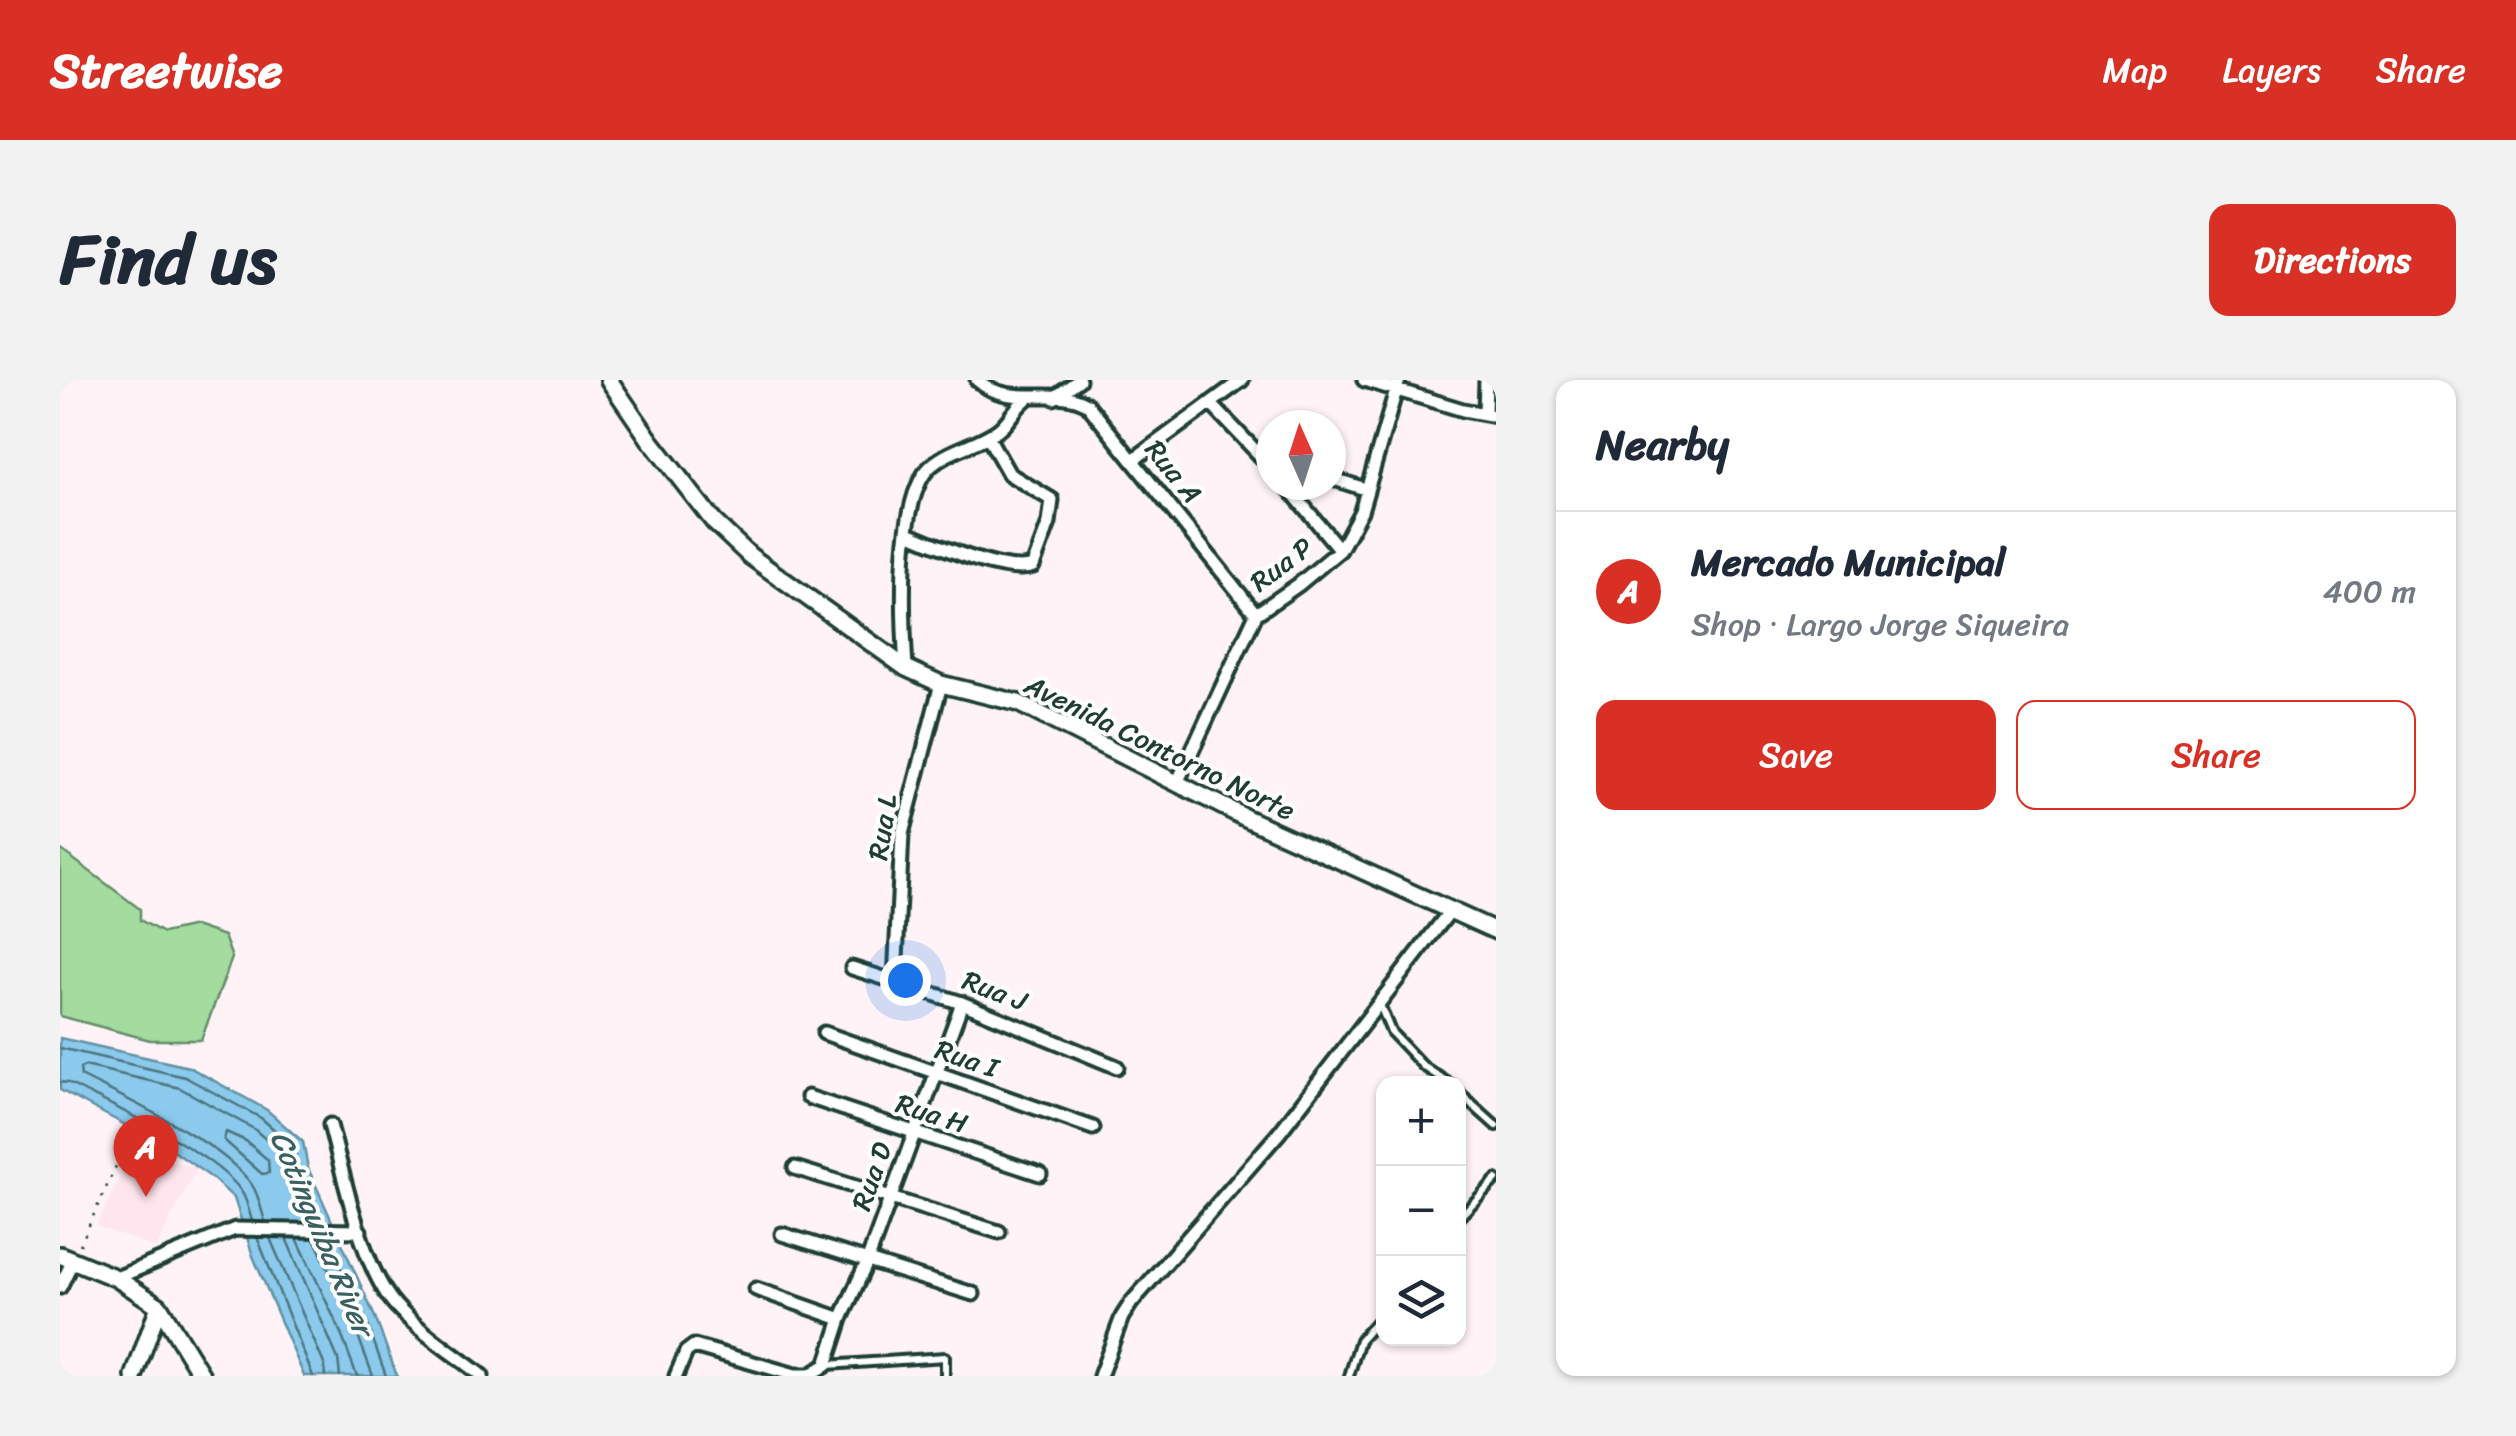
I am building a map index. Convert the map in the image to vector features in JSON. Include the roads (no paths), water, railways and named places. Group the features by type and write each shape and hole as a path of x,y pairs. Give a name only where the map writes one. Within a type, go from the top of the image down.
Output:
{"street":[{"name":"Avenida Contorno Norte","path":"610,380 676,476 714,522 750,556 906,668 941,684 1018,703 1177,783 1496,931"},
{"name":"Rua A","path":"978,380 997,393 1073,398 1086,404 1256,614"},
{"path":"1054,398 1079,380"},
{"path":"1133,460 1242,380"},
{"path":"1364,380 1398,386 1490,415 1487,381"},
{"name":"Rua P","path":"1177,783 1256,614 1298,586 1340,550 1361,511 1398,386"},
{"path":"906,668 902,606 916,486 944,456 1002,427 1030,396"},
{"path":"1211,404 1256,447"},
{"path":"908,534 1010,568 1033,566 1049,524 1052,500 1009,474 988,437"},
{"path":"1346,483 1366,490"},
{"path":"1298,500 1340,550"},
{"name":"Rua L","path":"895,981 902,834 941,684"},
{"path":"1100,1376 1131,1303 1280,1133 1450,911"},
{"name":"Rua J","path":"852,968 962,1003 1117,1067"},
{"name":"Rua D","path":"826,1365 962,1003"},
{"name":"Rua I","path":"824,1033 1093,1128"},
{"name":"Rua H","path":"808,1097 1040,1174"},
{"path":"330,1125 360,1231 395,1306 482,1376"},
{"path":"796,1168 998,1232"},
{"path":"116,1278 242,1228 360,1231"},
{"path":"782,1234 973,1294"},
{"path":"60,1287 66,1257 116,1278 160,1306 202,1376"},
{"path":"756,1289 841,1319"},
{"path":"134,1376 160,1306"},
{"path":"676,1376 686,1352 694,1346 795,1375 810,1375 826,1365"}],"lane":[{"path":"1380,1005 1391,1032 1438,1076"},
{"path":"1466,1099 1496,1126"},
{"path":"1466,1210 1496,1178"},
{"path":"1349,1376 1360,1340 1376,1322"},
{"path":"826,1365 945,1356 944,1376"}],"water":[{"name":"Cotinguiba River","path":"60,1038 189,1067 267,1110 303,1142 308,1168 397,1376 304,1376 253,1256 234,1198 172,1150 60,1090"}],"place":[{"name":"Mercado Municipal","path":"146,1197"}]}
